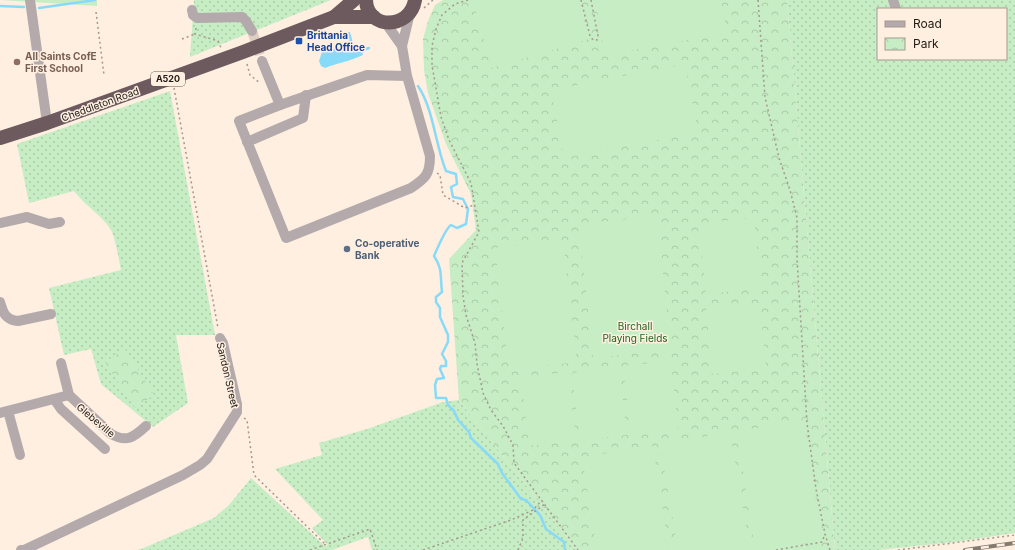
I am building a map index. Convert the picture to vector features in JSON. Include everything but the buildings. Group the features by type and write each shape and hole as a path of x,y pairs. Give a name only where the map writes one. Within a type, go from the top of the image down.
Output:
{"highway":[{"name":"Cheddleton Road","path":"0,138 47,123 225,59 334,17 354,0"},
{"path":"366,0 368,9 380,20"},
{"name":"Cheddleton Road","path":"334,17 380,20 392,23 401,21 414,4"}],"street":[{"path":"30,0 47,123"},
{"path":"407,76 368,75 306,95 239,121 286,238 411,188 423,179 430,168 430,156 407,76 402,46 414,4"},
{"path":"194,14 242,16 252,31"},
{"path":"380,20 402,46"},
{"path":"34,30 45,27"},
{"path":"262,61 280,105"},
{"path":"247,142 303,118 306,95"},
{"path":"0,223 27,218 49,224 60,222"},
{"path":"0,302 4,320 18,321 51,314"},
{"name":"Sandon Street","path":"20,550 24,550 183,475 207,459 237,412 237,404 223,343 220,338"},
{"name":"Glebeville","path":"61,364 69,395 111,434 118,438 132,437 146,426"},
{"name":"Glebeville","path":"20,455 4,412 69,395"},
{"name":"Glebeville","path":"54,399 61,409 105,449"}],"path":[{"path":"468,0 455,4 442,15 432,46 432,65 441,117 449,140 471,183 479,232 462,263 463,296 466,315 475,343 477,364 483,393 491,410 503,426 513,445 514,463 578,550"},
{"path":"581,0 590,36 593,40 596,40 598,36 591,0"},
{"path":"758,0 765,99 779,158 790,190 797,218 797,259 806,422 824,534 830,550"},
{"path":"96,12 104,75"},
{"path":"194,14 195,34"},
{"path":"182,39 195,34 218,41 225,59"},
{"path":"246,62 250,75"},
{"name":"Sandon Street","path":"172,78 220,338"},
{"path":"430,168 440,175 443,195 465,208 475,204"},
{"path":"237,412 247,420 254,475 325,544"},
{"path":"423,550 512,520 533,510 542,500"},
{"path":"518,550 522,538 523,520 545,504"},
{"path":"310,550 370,529 377,550"},
{"path":"776,550 822,542 824,534"},
{"path":"898,550 1015,535"}],"green space":[{"path":"0,0 97,0 97,6"},
{"path":"194,0 331,0 190,57"},
{"name":"Birchall Playing Fields","path":"443,0 787,0 835,550 577,550 459,400 449,259 476,230 471,194 446,144 428,93 424,70 423,39 428,21 435,5"},
{"path":"481,0 578,0 589,39 492,68 473,2"},
{"path":"595,0 721,0 727,33 605,55"},
{"path":"787,0 1015,0 1015,533 955,542 879,550 833,550 835,549"},
{"path":"685,64 698,132 564,158 551,90"},
{"path":"170,91 215,335 176,335 188,403 153,427 101,384 91,349 64,355 49,288 121,270 117,249 111,230 74,191 29,203 17,144"},
{"path":"657,216 671,350 593,358 579,224"},
{"path":"754,218 761,288 706,294 699,223"},
{"path":"563,240 577,362 509,370 495,248"},
{"path":"760,303 766,369 712,374 706,308"},
{"path":"125,349 154,395 135,408 105,362"},
{"path":"671,361 678,430 631,435 623,366"},
{"path":"619,367 627,435 580,440 572,373"},
{"path":"568,372 576,440 529,446 521,377"},
{"path":"459,400 577,550 372,550 368,537 332,550 136,550 214,518 229,505 251,478 325,546 328,545 312,528 323,520 275,469 322,455 319,443 367,429 443,402"},
{"path":"804,421 822,541 765,550 755,550 737,431"},
{"path":"730,432 750,550 678,550 660,444"},
{"path":"653,446 669,550 597,550 582,457"}],"water":[{"path":"351,44 361,47 363,55 325,68 321,66 319,61 322,52"}],"waterway":[{"path":"39,8 95,0"},
{"path":"0,6 24,7"},
{"path":"348,48 351,40 349,33"},
{"path":"360,51 369,48"},
{"path":"418,86 428,106 446,171 456,174 457,184 451,187 453,197 463,199 468,209 466,224 457,228 451,225 434,256 440,269 442,292 436,297 436,302 440,308 440,317 448,335 448,342 442,354 446,361 446,366 441,366 440,369 444,378 437,379 435,385 436,398 446,398 448,405 454,411 458,420 469,432 471,438 498,464 502,473 521,499 526,500 540,515 546,529 564,542 565,550"}],"tunnel":[{"path":"252,31 262,61"}],"railway":[{"path":"965,550 1015,543"}],"place":[{"name":"Brittania Head Office","path":"299,41"},
{"name":"All Saints CofE First School","path":"17,62"},
{"name":"Co-operative Bank","path":"347,249"}]}
